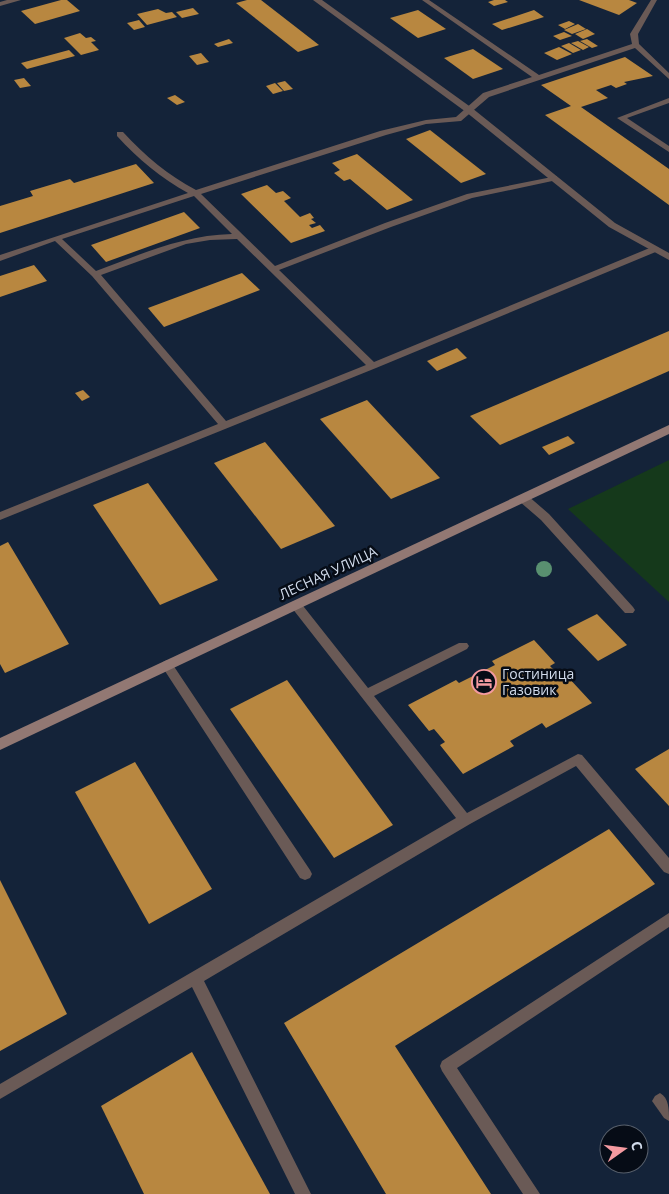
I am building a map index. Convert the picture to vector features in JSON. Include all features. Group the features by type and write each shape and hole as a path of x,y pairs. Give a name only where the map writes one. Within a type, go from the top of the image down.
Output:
{"main road":[{"name":"ЛЕСНАЯ УЛИЦА","path":"0,744 669,428"}],"street":[{"path":"0,4 17,0"},
{"path":"317,0 470,110 612,225 669,257"}],"lane":[{"path":"425,0 538,78"},
{"path":"654,0 634,34 636,45 669,77"},
{"path":"0,258 56,238 383,133 426,122 458,119 486,95 636,45"},
{"path":"669,100 621,118 669,150"},
{"path":"120,134 140,157 165,177 195,193 373,366"},
{"path":"274,269 388,224 470,196 554,178"},
{"path":"95,274 184,242 210,237 239,236"},
{"path":"56,238 95,274 225,426"},
{"path":"0,516 373,366 655,249"},
{"path":"523,498 545,517 628,610"},
{"path":"296,605 465,820"},
{"path":"366,694 463,646"},
{"path":"168,665 306,874"},
{"path":"0,1092 465,820 578,759 669,868"},
{"path":"532,1194 447,1066 669,919"},
{"path":"194,978 303,1194"}],"green space":[{"path":"669,460 669,602 568,509"}],"building":[{"path":"67,0 80,11 35,24 21,11"},
{"path":"247,0 261,0 319,45 298,52 236,3"},
{"path":"505,0 508,2 494,6 488,2"},
{"path":"579,0 629,0 637,3 619,15"},
{"path":"193,8 199,14 182,18 176,12"},
{"path":"158,9 166,13 172,12 177,17 147,25 137,14"},
{"path":"418,10 446,29 418,38 390,18"},
{"path":"534,10 544,17 502,30 492,24"},
{"path":"139,20 145,27 134,30 127,23"},
{"path":"569,21 575,24 565,29 558,25"},
{"path":"578,24 586,29 572,34 564,30"},
{"path":"587,29 595,34 583,39 575,34"},
{"path":"564,32 572,36 560,40 553,36"},
{"path":"80,33 86,38 91,37 96,41 91,42 99,50 81,55 64,38"},
{"path":"229,39 233,43 218,47 214,44"},
{"path":"587,39 598,46 592,48 580,41"},
{"path":"578,41 589,47 583,50 571,43"},
{"path":"569,43 581,50 573,53 561,46"},
{"path":"559,47 572,54 557,60 544,53"},
{"path":"473,49 503,69 473,79 444,58"},
{"path":"69,50 75,56 27,69 21,63"},
{"path":"201,53 209,62 197,65 189,56"},
{"path":"625,57 653,76 624,82 627,84 616,88 611,85 596,90 608,98 581,107 669,169 669,205 545,115 571,106 541,85"},
{"path":"24,78 31,86 20,88 14,80"},
{"path":"285,81 293,89 284,91 277,83"},
{"path":"275,83 283,91 273,94 266,86"},
{"path":"175,95 185,102 177,105 167,98"},
{"path":"430,130 486,174 461,183 406,139"},
{"path":"357,154 413,200 387,210 350,179 344,181 334,173 340,170 332,163"},
{"path":"136,164 154,183 0,233 0,206 33,196 30,191 70,179 74,183"},
{"path":"267,185 276,193 283,191 291,198 284,201 300,217 310,213 314,218 311,219 316,223 309,225 312,228 320,225 325,231 291,243 241,194"},
{"path":"184,212 200,228 106,262 91,245"},
{"path":"34,265 47,281 0,297 0,276"},
{"path":"242,273 260,290 164,327 148,308"},
{"path":"669,331 669,371 500,445 470,416"},
{"path":"457,348 467,358 437,371 427,361"},
{"path":"83,390 90,397 82,401 75,393"},
{"path":"367,400 440,478 391,499 320,419"},
{"path":"568,436 575,443 549,455 542,447"},
{"path":"265,442 335,526 281,549 214,463"},
{"path":"148,483 218,580 160,605 93,505"},
{"path":"8,542 69,644 5,673 0,664 0,546"},
{"path":"597,614 627,645 598,661 567,629"},
{"path":"534,640 555,663 550,666 562,679 567,676 592,703 546,728 542,723 510,741 514,746 463,774 440,745 445,742 434,729 429,731 408,705 456,680 459,683 495,665 492,661"},
{"path":"287,680 393,825 334,858 230,709"},
{"path":"669,749 669,806 635,769"},
{"path":"135,762 212,889 149,924 75,792"},
{"path":"609,829 655,884 395,1046 491,1194 386,1194 284,1023"},
{"path":"0,880 67,1014 0,1051"},
{"path":"192,1052 270,1194 144,1194 101,1106"}],"place":[{"name":"Гостиница Газовик","path":"484,682"}]}
